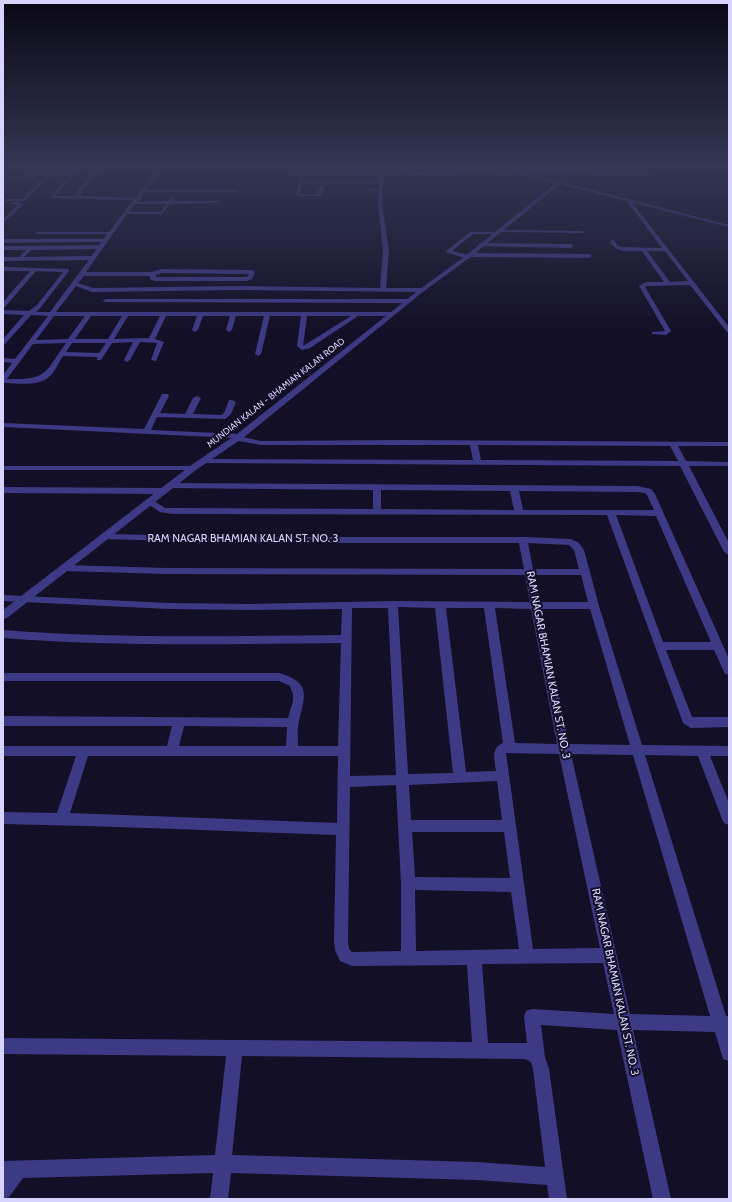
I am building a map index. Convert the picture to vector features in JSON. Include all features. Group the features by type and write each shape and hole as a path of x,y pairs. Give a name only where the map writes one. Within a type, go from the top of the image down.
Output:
{"street":[{"path":"3,381 75,284 105,240 119,223"},
{"path":"382,223 386,251 383,288"},
{"name":"MUNDIAN KALAN - BHAMIAN KALAN ROAD","path":"3,615 203,461 238,437 422,290 469,256 508,223"},
{"path":"646,223 729,331"},
{"path":"717,223 729,226"},
{"path":"582,232 472,233 448,252 469,256 589,256"},
{"path":"34,233 111,233"},
{"path":"489,239 528,240"},
{"path":"3,241 105,240"},
{"path":"612,241 620,249 667,250"},
{"path":"481,245 571,246"},
{"path":"4,249 100,247"},
{"path":"20,259 31,248"},
{"path":"644,250 668,283"},
{"path":"3,259 92,258"},
{"path":"3,269 67,270 39,306 28,313 3,343"},
{"path":"3,306 35,269"},
{"path":"82,274 153,274 161,271 252,272 250,278 248,279 152,279 153,274"},
{"path":"199,288 206,271"},
{"path":"654,333 666,333 668,331 642,286 646,284 692,283"},
{"path":"75,284 92,290 199,288 383,288 422,290"},
{"path":"178,301 183,289"},
{"path":"272,300 276,289"},
{"path":"281,314 284,300"},
{"path":"106,301 408,301"},
{"path":"3,312 52,314 392,314"},
{"path":"150,340 153,338 164,313"},
{"path":"3,381 41,379 47,375 89,314"},
{"path":"62,354 100,357 126,314"},
{"path":"194,330 201,314"},
{"path":"229,330 233,314"},
{"path":"258,354 267,314"},
{"path":"304,314 300,346 302,348 308,347 356,315"},
{"path":"31,342 110,340 150,340 161,342 154,360"},
{"path":"127,360 137,341"},
{"path":"3,360 18,360"},
{"path":"146,432 165,396"},
{"path":"188,416 197,398"},
{"path":"155,415 222,417 227,414 232,402"},
{"path":"3,425 238,437 261,443 729,444"},
{"path":"474,443 477,463"},
{"path":"673,444 729,552"},
{"path":"203,461 728,465"},
{"path":"3,468 194,468"},
{"path":"377,488 377,511"},
{"path":"3,490 377,488 643,490 651,494 658,513 729,671"},
{"path":"514,489 519,511"},
{"path":"151,502 164,510 173,511 519,511 658,513"},
{"path":"610,512 686,717 689,722 695,723 729,722"},
{"name":"RAM NAGAR BHAMIAN KALAN ST. NO. 3","path":"105,537 254,540 523,540 564,748 662,1199"},
{"path":"523,540 570,542 576,545 579,550 594,606 638,750 725,1024 729,1053"},
{"path":"64,568 167,571 585,572"},
{"path":"3,598 169,606 249,607 440,604 594,606"},
{"path":"393,604 408,883 409,958"},
{"path":"440,604 460,778"},
{"path":"347,605 343,782 342,950 345,956 352,959 609,955"},
{"path":"489,605 510,748"},
{"path":"3,634 67,639 159,641 346,639"},
{"path":"660,646 718,646"},
{"path":"3,677 129,678 279,676 288,678 296,684 299,694 299,702 292,723 292,752"},
{"path":"3,721 292,723"},
{"path":"172,752 179,722"},
{"path":"527,957 500,751 504,748 729,751"},
{"path":"3,751 344,751"},
{"path":"702,751 729,819"},
{"path":"62,818 83,752"},
{"path":"343,782 503,776"},
{"path":"3,818 62,818 181,824 343,829"},
{"path":"405,826 510,826"},
{"path":"408,883 517,885"},
{"path":"474,957 481,1051"},
{"path":"558,1199 541,1069 537,1057 532,1017 624,1022 725,1024"},
{"path":"3,1046 526,1051 537,1057"},
{"path":"219,1199 235,1049"},
{"path":"3,1190 11,1169 223,1164 477,1171 555,1177"}]}
